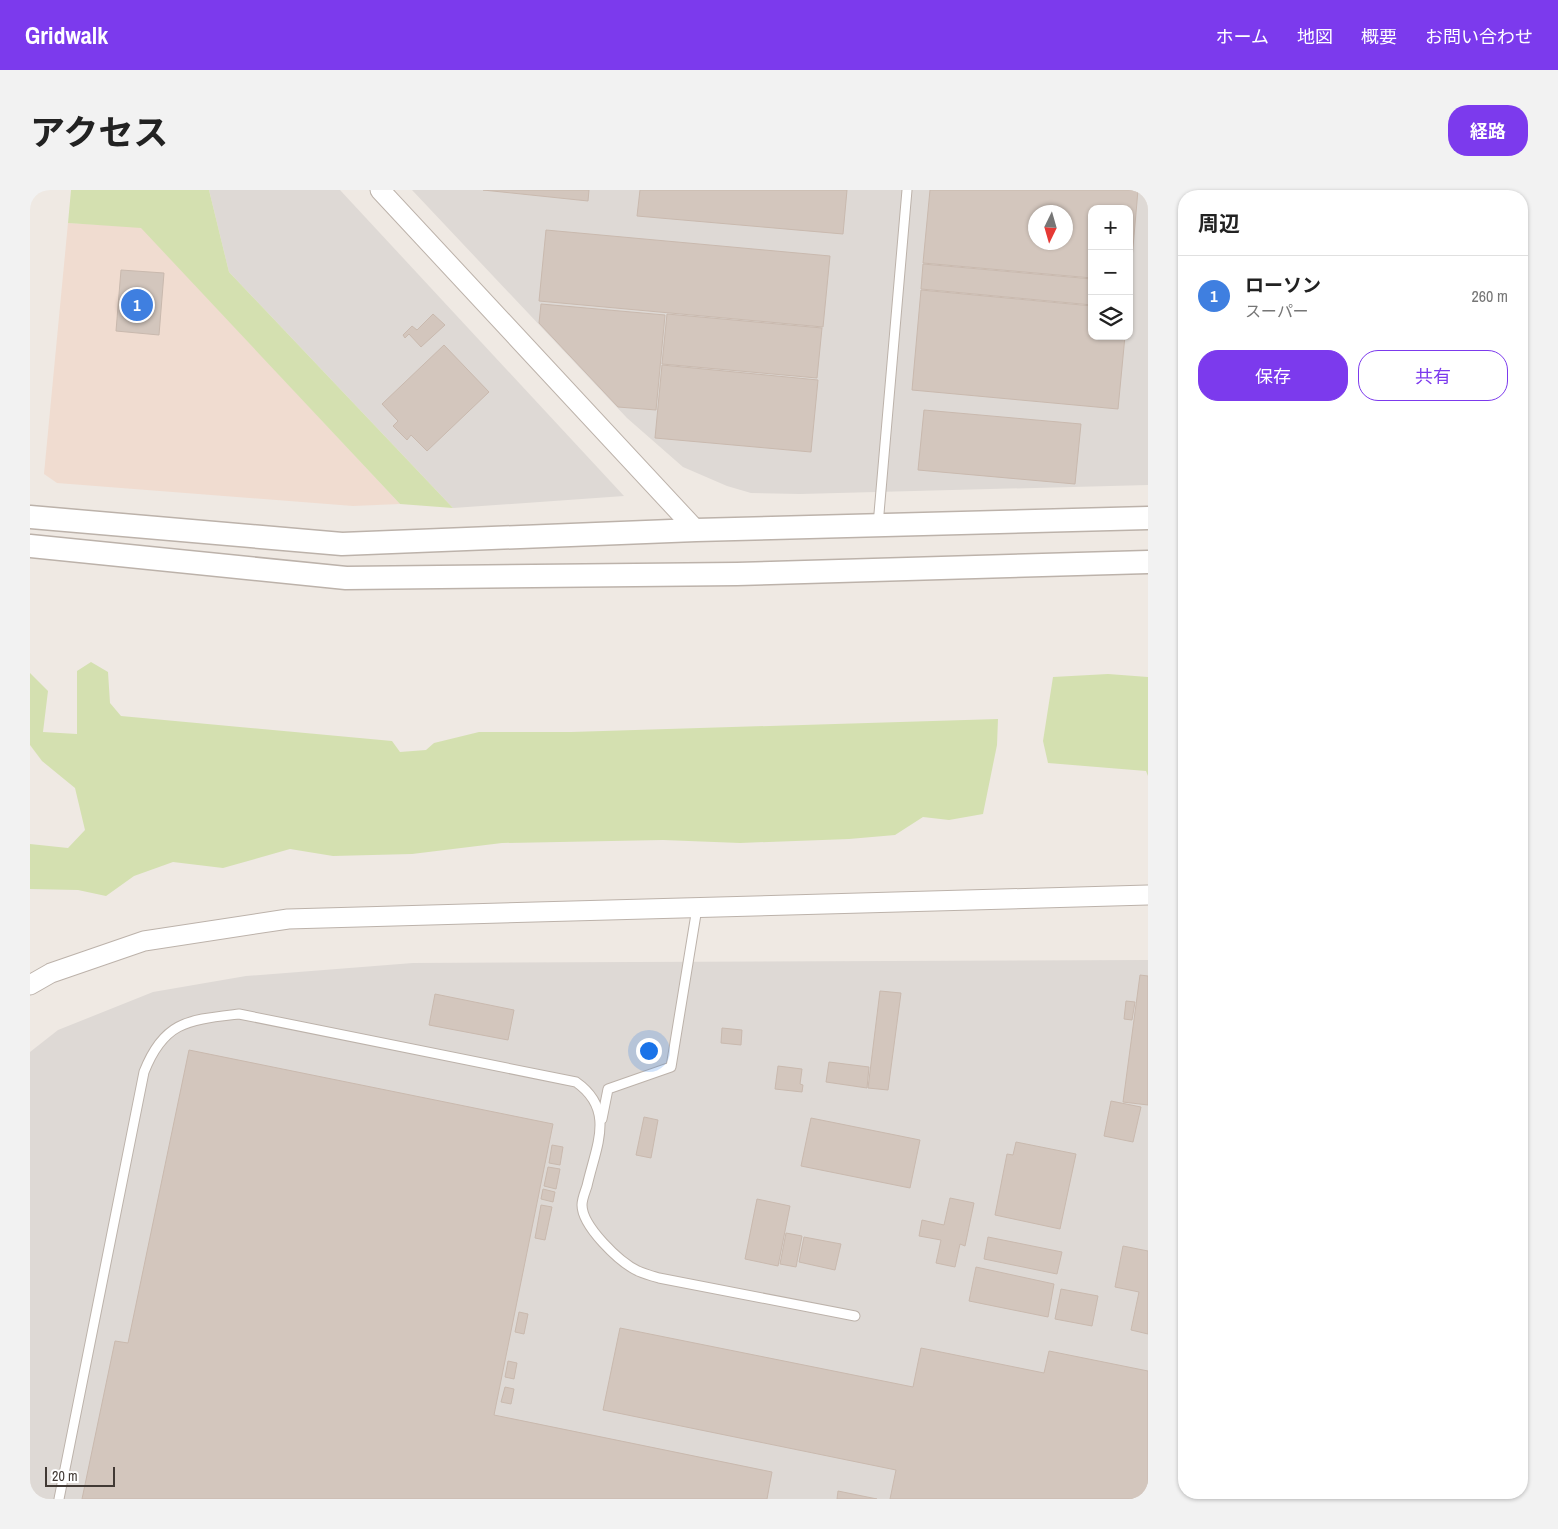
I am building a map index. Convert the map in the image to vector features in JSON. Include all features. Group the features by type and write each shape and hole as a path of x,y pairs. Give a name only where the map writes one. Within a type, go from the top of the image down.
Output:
{"street":[{"path":"380,190 696,530"},
{"path":"30,517 342,544 696,530 1148,518"},
{"path":"30,546 346,578 737,574 1148,562"},
{"path":"30,985 52,973 144,941 288,919 1148,895"}],"lane":[{"path":"878,526 907,190"},
{"path":"697,908 672,1067 608,1089 582,1205 586,1220 601,1241 636,1270 659,1278 855,1316"},
{"path":"59,1499 144,1072 153,1049 172,1029 202,1018 239,1014 576,1082 590,1092 598,1106 601,1123"}],"shaded area":[{"path":"209,190 340,190 624,496 453,508 229,272"},
{"path":"412,190 1148,190 1148,485 800,494 751,493 727,486 683,467 627,418"},
{"path":"68,223 141,227 400,504 353,506 57,483 44,474"},
{"path":"1148,960 1148,1499 30,1499 30,1052 58,1030 153,992 246,976 413,963"}],"green space":[{"path":"71,190 209,190 229,272 453,508 400,504 141,228 68,223"},
{"path":"91,662 108,672 110,703 121,716 392,741 400,752 426,750 434,743 479,732 571,732 998,719 997,745 983,814 949,820 923,817 895,835 849,839 740,843 663,840 502,843 412,854 333,856 290,849 223,868 173,862 134,876 106,896 78,890 30,889 30,844 68,848 85,830 75,788 42,761 30,745 30,673 48,691 43,732 77,734 77,671"},
{"path":"1108,674 1148,677 1148,776 1146,771 1048,763 1043,741 1053,677"}],"building":[{"path":"483,190 589,190 588,201"},
{"path":"640,190 847,190 843,234 637,216"},
{"path":"930,190 1138,190 1133,248 1133,205 1088,205 1088,278 923,263"},
{"path":"546,230 830,256 823,327 539,301"},
{"path":"923,264 1088,279 1088,305 921,289"},
{"path":"121,270 164,273 159,335 116,331"},
{"path":"921,290 1088,306 1088,340 1125,340 1118,409 912,390"},
{"path":"541,304 665,315 656,410 618,407 539,323"},
{"path":"433,314 445,325 421,347 409,334 405,338 403,335 412,326 417,330"},
{"path":"667,314 822,328 817,378 662,364"},
{"path":"444,345 489,392 427,451 411,435 407,440 393,426 398,421 382,404"},
{"path":"662,365 818,380 811,452 655,438"},
{"path":"924,410 1081,424 1075,484 918,470"},
{"path":"1140,975 1148,976 1148,1105 1123,1102"},
{"path":"880,991 901,993 888,1090 868,1088"},
{"path":"435,994 514,1010 508,1040 429,1025"},
{"path":"1126,1001 1135,1002 1132,1020 1124,1019"},
{"path":"722,1028 742,1030 741,1045 721,1043"},
{"path":"189,1050 553,1124 494,1415 772,1472 767,1499 82,1499 115,1341 128,1343"},
{"path":"829,1062 869,1067 867,1088 826,1082"},
{"path":"778,1066 802,1069 800,1084 803,1085 802,1092 775,1089"},
{"path":"1111,1101 1141,1107 1133,1142 1104,1136"},
{"path":"644,1117 658,1120 651,1158 636,1155"},
{"path":"811,1118 920,1140 910,1188 801,1166"},
{"path":"1016,1142 1076,1154 1060,1229 995,1215 1007,1154 1013,1155"},
{"path":"552,1145 563,1147 560,1165 549,1163"},
{"path":"548,1167 560,1169 556,1189 544,1186"},
{"path":"543,1189 555,1192 553,1202 541,1199"},
{"path":"950,1198 974,1203 965,1246 960,1244 955,1267 936,1263 941,1240 919,1236 922,1220 944,1225"},
{"path":"757,1199 790,1206 778,1266 745,1259"},
{"path":"541,1205 552,1207 545,1240 535,1238"},
{"path":"786,1233 802,1236 796,1267 780,1264"},
{"path":"804,1237 841,1244 835,1270 799,1262"},
{"path":"988,1237 1062,1252 1057,1274 984,1259"},
{"path":"1123,1246 1148,1251 1148,1334 1131,1330 1139,1292 1115,1287"},
{"path":"976,1267 1054,1284 1048,1317 969,1301"},
{"path":"1061,1289 1098,1296 1092,1326 1055,1319"},
{"path":"519,1312 528,1314 524,1334 515,1332"},
{"path":"620,1328 913,1387 921,1348 1044,1373 1049,1351 1148,1371 1148,1499 890,1499 896,1470 603,1410"},
{"path":"508,1361 517,1363 514,1379 505,1377"},
{"path":"505,1387 514,1389 511,1404 501,1402"},
{"path":"838,1491 877,1499 837,1499"}],"place":[{"name":"ローソン","path":"137,305"}]}
